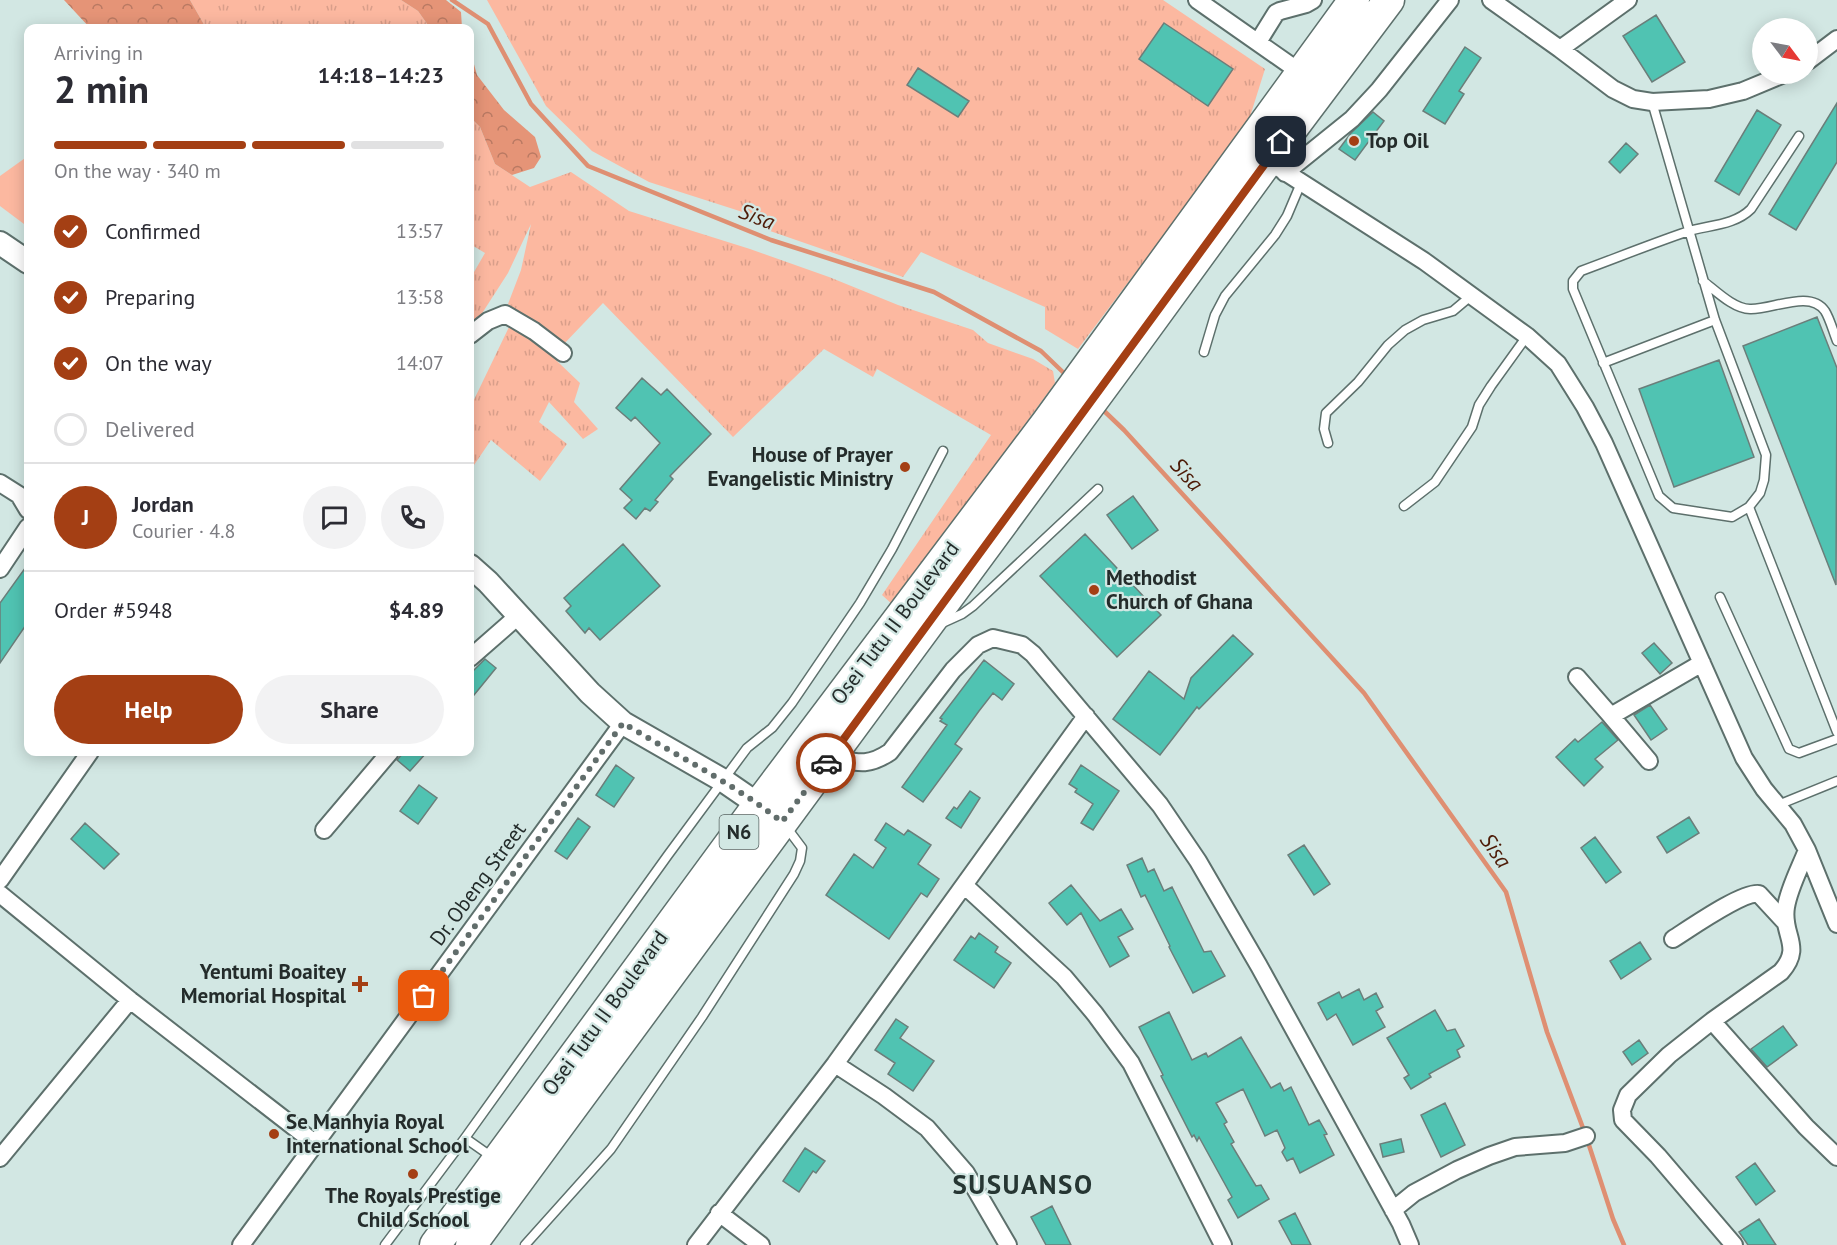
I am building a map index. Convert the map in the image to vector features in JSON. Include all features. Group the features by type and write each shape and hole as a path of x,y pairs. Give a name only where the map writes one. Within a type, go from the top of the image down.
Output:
{"highway":[{"name":"Osei Tutu II Boulevard","path":"1117,347 1276,167 1312,80 1354,0"},
{"name":"Osei Tutu II Boulevard","path":"435,1245 497,1161 771,813 1312,80 1389,0"},
{"name":"Osei Tutu II Boulevard","path":"471,1245 771,813 830,757 925,628 1055,431"}],"street":[{"path":"1197,0 1312,80"},
{"path":"1258,42 1276,13 1313,0"},
{"path":"1450,0 1395,72 1359,112 1276,167 1424,261 1527,336 1558,363 1586,407 1604,443 1744,758 1764,789 1793,824 1807,850 1837,924"},
{"path":"1491,0 1613,89 1633,99 1652,102 1709,99 1743,91 1760,84"},
{"path":"1560,49 1628,0"},
{"path":"1818,53 1837,39"},
{"path":"0,243 24,259"},
{"path":"474,332 488,321 505,314 534,331 563,354"},
{"path":"0,483 19,495 24,503"},
{"path":"0,569 24,533"},
{"path":"474,570 590,693 623,723 724,781 771,813"},
{"path":"474,654 518,615"},
{"path":"830,757 861,763 876,761 890,752 953,670 978,645 993,638 1022,645 1033,654 1160,805 1198,861 1259,966 1410,1245"},
{"path":"1611,716 1702,663"},
{"path":"1577,677 1649,761"},
{"path":"696,1245 834,1064 1086,716"},
{"name":"Dr. Obeng Street","path":"241,1245 623,723"},
{"path":"0,880 87,756"},
{"path":"324,830 387,756"},
{"path":"1734,1245 1658,1156 1623,1120 1622,1110 1629,1095 1669,1055 1781,972 1790,962 1793,950 1785,921 1786,905 1807,850"},
{"path":"964,885 1064,977 1131,1063 1217,1243"},
{"path":"1673,939 1735,901 1753,893 1759,894 1785,921"},
{"path":"0,894 130,1000 316,1144"},
{"path":"0,1158 130,1000"},
{"path":"1712,1021 1806,1127 1837,1157"},
{"path":"834,1064 884,1096 927,1128 966,1173 1008,1245"},
{"path":"1393,1210 1414,1193 1456,1170 1489,1156 1515,1147 1565,1143 1586,1136"},
{"path":"719,1213 761,1245"}],"lane":[{"path":"1652,102 1689,231 1703,281 1715,320 1766,455 1764,480 1760,493 1749,507 1732,517 1673,508 1659,496 1573,289 1573,281 1581,271 1689,231 1738,219 1745,215 1799,136"},
{"path":"1204,352 1215,315 1225,296 1275,235 1287,216 1301,183"},
{"path":"1703,281 1734,304 1749,310 1808,300 1820,305 1826,312 1837,341"},
{"path":"1328,443 1324,429 1326,413 1358,382 1388,345 1422,320 1453,311 1472,295"},
{"path":"1603,363 1715,320"},
{"path":"1404,506 1435,482 1472,427 1479,405 1527,336"},
{"path":"385,1245 747,748 772,728 792,703 854,612 892,549 943,451"},
{"path":"925,628 946,622 973,606 1098,489"},
{"path":"1749,507 1837,732"},
{"path":"1720,597 1790,749 1799,753 1837,739"},
{"path":"1778,805 1837,781"},
{"path":"525,1245 611,1149 702,1017 794,874 800,861 802,848 771,813"},
{"path":"465,1138 497,1161"}],"green space":[{"path":"64,0 190,0 204,24 86,24"},
{"path":"190,0 401,0 418,11 427,24 204,24"},
{"path":"401,0 446,0 461,12 462,24 427,24 418,11"},
{"path":"487,0 1163,0 1265,69 1248,123 1078,349 1045,329 1045,307 921,252 903,277 770,231 752,215 649,182 592,151 546,106"},
{"path":"474,64 477,75 504,110 535,137 541,157 534,168 512,175 495,164 480,127 474,121"},
{"path":"474,121 480,127 495,164 530,187 571,172 629,211 750,249 898,305 973,330 988,343 1033,359 1053,371 1055,383 893,605 882,595 991,435 877,369 873,377 824,349 733,437 603,303 562,346 508,304 521,270 531,224 508,273 474,326 474,272 485,253 474,246"},
{"path":"24,159 24,224 0,206 0,176"},
{"path":"509,327 537,342 580,383 574,402 598,429 583,439 549,402 539,422 567,444 540,481 491,440 474,465 474,400"}],"building":[{"path":"1656,15 1685,62 1652,82 1623,36"},
{"path":"1164,23 1233,69 1208,106 1139,59"},
{"path":"1465,47 1481,58 1459,91 1464,94 1445,124 1423,111"},
{"path":"918,68 969,101 958,117 907,85"},
{"path":"1837,103 1837,162 1796,230 1769,214"},
{"path":"1757,110 1781,125 1739,195 1715,181"},
{"path":"1373,112 1384,121 1355,160 1339,149 1351,133"},
{"path":"1626,143 1638,154 1620,173 1609,162"},
{"path":"1817,317 1837,368 1836,585 1743,346"},
{"path":"1719,360 1754,457 1674,487 1639,389"},
{"path":"642,378 661,395 667,389 711,434 670,476 673,479 655,500 658,502 650,511 645,508 636,519 624,508 632,500 620,489 660,443 635,417 631,421 616,408"},
{"path":"1133,496 1158,530 1132,549 1107,515"},
{"path":"1085,534 1161,615 1117,657 1040,576"},
{"path":"623,544 660,586 600,640 589,628 585,633 566,611 571,606 564,598"},
{"path":"24,570 24,628 0,663 0,603"},
{"path":"1233,635 1253,654 1199,709 1197,707 1160,755 1113,719 1149,671 1184,699 1191,678"},
{"path":"1654,643 1672,663 1660,674 1642,653"},
{"path":"485,659 496,668 474,695 474,670"},
{"path":"984,660 1014,684 1002,700 993,693 979,711 955,744 962,749 923,802 902,787 947,725 940,721 942,719 940,718"},
{"path":"1650,705 1667,729 1651,740 1634,715"},
{"path":"1602,722 1618,740 1595,759 1603,767 1584,786 1556,757 1575,739 1578,742"},
{"path":"400,756 423,756 410,771 397,760"},
{"path":"616,765 634,778 614,807 596,795"},
{"path":"1081,765 1119,791 1093,830 1081,823 1093,804 1075,792 1077,789 1069,784"},
{"path":"419,785 437,798 418,824 400,811"},
{"path":"970,791 980,798 961,828 946,818 954,807 957,809"},
{"path":"1689,817 1699,833 1667,853 1657,837"},
{"path":"578,818 590,827 567,859 555,851"},
{"path":"85,823 119,854 104,869 71,839"},
{"path":"886,823 904,835 908,830 931,845 918,864 939,879 927,897 921,893 889,939 826,895 854,854 873,868 886,848 875,840"},
{"path":"1595,837 1621,872 1606,883 1581,848"},
{"path":"1304,845 1330,884 1314,895 1288,855"},
{"path":"1142,858 1148,872 1154,869 1164,891 1172,887 1204,952 1211,951 1225,976 1193,993 1145,895 1141,897 1127,865"},
{"path":"1071,885 1100,921 1121,909 1133,929 1118,937 1129,956 1110,967 1081,913 1067,925 1049,903"},
{"path":"979,933 998,947 995,952 1011,963 994,988 954,960 971,936 975,939"},
{"path":"1640,942 1651,959 1621,979 1610,961"},
{"path":"1359,989 1364,1000 1376,993 1383,1007 1376,1011 1385,1027 1353,1045 1336,1014 1327,1020 1318,1003 1339,992 1342,998"},
{"path":"1435,1010 1447,1031 1455,1029 1464,1046 1457,1050 1460,1057 1429,1074 1431,1077 1411,1089 1404,1078 1409,1075 1387,1038"},
{"path":"1169,1012 1192,1060 1206,1053 1208,1057 1241,1037 1271,1088 1280,1083 1284,1091 1291,1087 1309,1125 1319,1120 1327,1134 1324,1135 1334,1155 1300,1173 1293,1158 1287,1161 1282,1152 1285,1148 1277,1130 1265,1136 1243,1089 1216,1103 1227,1122 1224,1124 1234,1142 1231,1144 1256,1186 1261,1185 1269,1199 1238,1218 1228,1200 1232,1197 1199,1137 1197,1141 1194,1135 1192,1137 1139,1027"},
{"path":"896,1019 908,1027 900,1038 934,1061 913,1091 888,1074 895,1063 875,1050"},
{"path":"1783,1026 1797,1045 1767,1067 1751,1049"},
{"path":"1639,1040 1648,1053 1632,1065 1623,1052"},
{"path":"1445,1103 1465,1145 1441,1157 1421,1115"},
{"path":"1401,1139 1404,1152 1383,1157 1380,1144"},
{"path":"805,1148 825,1161 816,1173 813,1171 799,1192 783,1181"},
{"path":"1755,1163 1775,1191 1756,1205 1736,1177"},
{"path":"1052,1206 1071,1245 1046,1245 1031,1217"},
{"path":"1295,1213 1311,1245 1292,1245 1279,1221"},
{"path":"1759,1219 1776,1245 1748,1245 1739,1232"}],"waterway":[{"name":"Sisa","path":"452,0 488,24 531,104 588,166 771,240 934,292 1041,351 1067,376"},
{"name":"Sisa","path":"1101,408 1124,430 1364,693 1506,892 1547,1032 1624,1245"}],"way so far":[{"path":"424,996 623,723 724,781 782,822 826,763"}],"place":[{"name":"Top Oil","path":"1354,141"},
{"name":"House of Prayer Evangelistic Ministry","path":"905,467"},
{"name":"Methodist Church of Ghana","path":"1094,590"},
{"name":"Yentumi Boaitey Memorial Hospital","path":"360,984"},
{"name":"Se Manhyia Royal International School","path":"274,1134"},
{"name":"The Royals Prestige Child School","path":"413,1174"}],"district":[{"name":"SUSUANSO","path":"1023,1185"}],"route":[{"path":"826,763 1281,142"}]}
